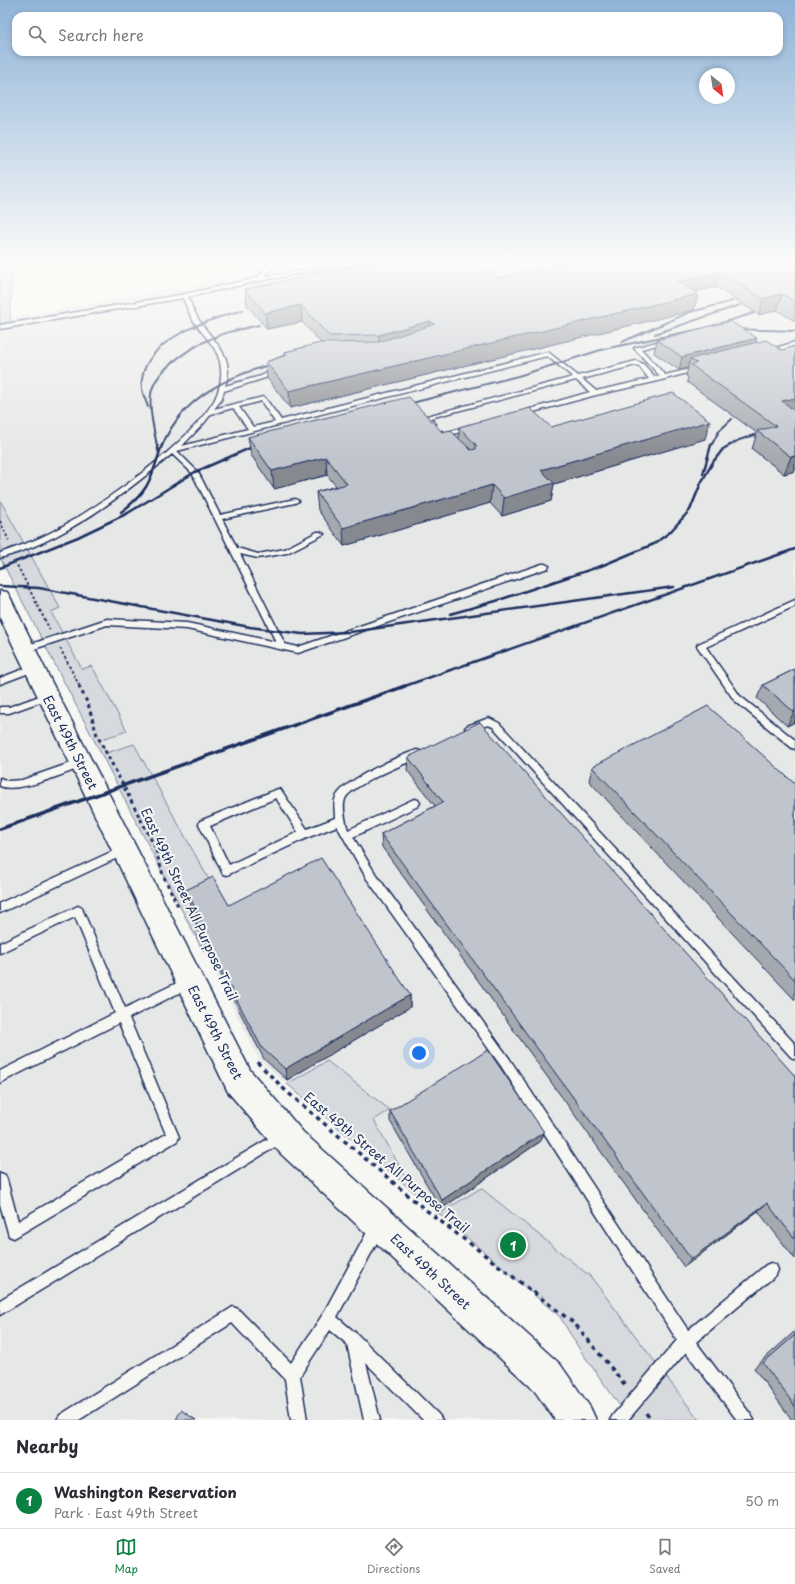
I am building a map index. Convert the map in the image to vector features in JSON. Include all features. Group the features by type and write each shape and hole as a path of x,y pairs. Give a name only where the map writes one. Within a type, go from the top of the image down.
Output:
{"street":[{"name":"East 49th Street","path":"0,597 29,659 125,849 239,1081 285,1135 547,1377 577,1420"}],"lane":[{"path":"0,556 52,535 86,516 155,466 205,420 223,389 223,355 201,327"},
{"path":"664,378 637,348 674,340"},
{"path":"764,352 795,344"},
{"path":"172,450 548,354 595,393"},
{"path":"482,424 446,438 424,415 636,363 641,365 654,380"},
{"path":"223,389 263,377 279,368 286,366"},
{"path":"512,416 595,393 706,368"},
{"path":"400,391 409,399"},
{"path":"210,412 263,399 279,422"},
{"path":"235,406 251,429"},
{"path":"172,450 195,472 282,646"},
{"path":"218,518 296,501"},
{"path":"234,550 258,556 288,551 320,534"},
{"path":"0,681 55,639 107,622 187,626 298,650 545,566"},
{"path":"795,603 701,646 737,698 795,745"},
{"path":"0,710 9,710 48,696"},
{"path":"459,734 489,721 496,725 795,1053"},
{"path":"430,748 353,785 341,798 340,821 372,876 505,1062 686,1341 746,1420"},
{"path":"2,786 22,784 82,763"},
{"path":"305,834 278,793 204,824 227,871 305,834 340,821"},
{"path":"347,835 415,804"},
{"path":"0,908 125,849"},
{"path":"0,948 78,911 173,1137 14,1231 0,1180"},
{"path":"0,1077 190,982"},
{"path":"0,1308 285,1135"},
{"path":"292,1375 328,1319 379,1223"},
{"path":"618,1420 686,1341 771,1270"},
{"path":"65,1420 233,1314 292,1375 299,1420"},
{"path":"328,1319 353,1340 434,1420"},
{"path":"353,1340 372,1420"}],"path":[{"name":"East 49th Street All Purpose Trail","path":"0,521 28,587 88,704 97,735 155,847 163,874 180,910"},
{"name":"East 49th Street All Purpose Trail","path":"253,1058 286,1091 422,1207 575,1324 614,1370"}],"shaded area":[{"path":"0,327 795,327 795,1420 699,1420 591,1277 440,1213 411,1187 374,1120 390,1110 327,1061 287,1084 259,1059 195,933 199,931 183,901 213,887 138,810 99,740 127,731 92,666 83,670 51,611 59,608 0,499"},
{"path":"0,500 60,608 51,612 82,669 92,666 127,731 99,740 106,753 134,744 213,887 183,901 199,931 195,933 205,950 203,951 0,558"},
{"path":"0,597 239,1081 577,1420 0,1420"},
{"path":"327,1061 390,1110 374,1120 411,1187 440,1213 481,1188 591,1277 699,1420 630,1420 580,1350 560,1317 287,1084"}],"building":[{"path":"321,327 407,327 379,335 329,336"},
{"path":"425,327 558,327 289,391 266,362 287,355 285,352 320,343 379,342"},
{"path":"706,327 740,327 757,338 682,357 657,340"},
{"path":"766,340 782,350 795,346 795,398 782,401 795,411 795,456 791,457 757,431 776,426 691,365 697,363 690,359"},
{"path":"673,393 710,421 541,470 554,483 504,498 492,485 343,528 316,492 347,484 326,457 272,471 248,437 409,397 442,432 450,430 471,450 476,449 476,445 459,427 530,408 551,427"},
{"path":"795,669 795,711 794,712 763,685"},
{"path":"708,706 795,784 795,980 592,767"},
{"path":"480,722 795,1076 795,1239 767,1203 691,1259 381,834 443,802 408,757"},
{"path":"321,858 410,995 285,1069 262,1048 196,922 201,920 186,890 213,877 229,905"},
{"path":"488,1050 544,1132 442,1200 390,1111"},
{"path":"795,1335 795,1406 763,1363"},
{"path":"181,1410 196,1420 176,1420"}],"railway":[{"path":"148,407 142,389 143,372 151,358 162,346 177,335 193,327"},
{"path":"157,446 152,420 151,394 154,384 161,374 169,365 202,343 223,334 249,327"},
{"path":"622,342 655,327"},
{"path":"655,334 675,327"},
{"path":"404,405 518,376 604,349 707,327"},
{"path":"733,329 795,331"},
{"path":"162,446 171,429 182,414 195,401 209,391 242,374 277,363"},
{"path":"711,446 719,431 732,419"},
{"path":"729,446 739,440 764,432"},
{"path":"157,445 159,453"},
{"path":"121,512 139,497 149,482 162,445"},
{"path":"0,568 78,537 128,513 195,472 257,445"},
{"path":"703,474 711,445"},
{"path":"450,614 496,601 601,566 654,544 670,532 690,510 701,483 713,462 723,449 730,445"},
{"path":"402,687 795,549"},
{"path":"0,586 39,588 250,627 302,634 350,632 674,587"},
{"path":"0,829 405,686"}],"place":[{"name":"Washington Reservation","path":"513,1245"}]}
